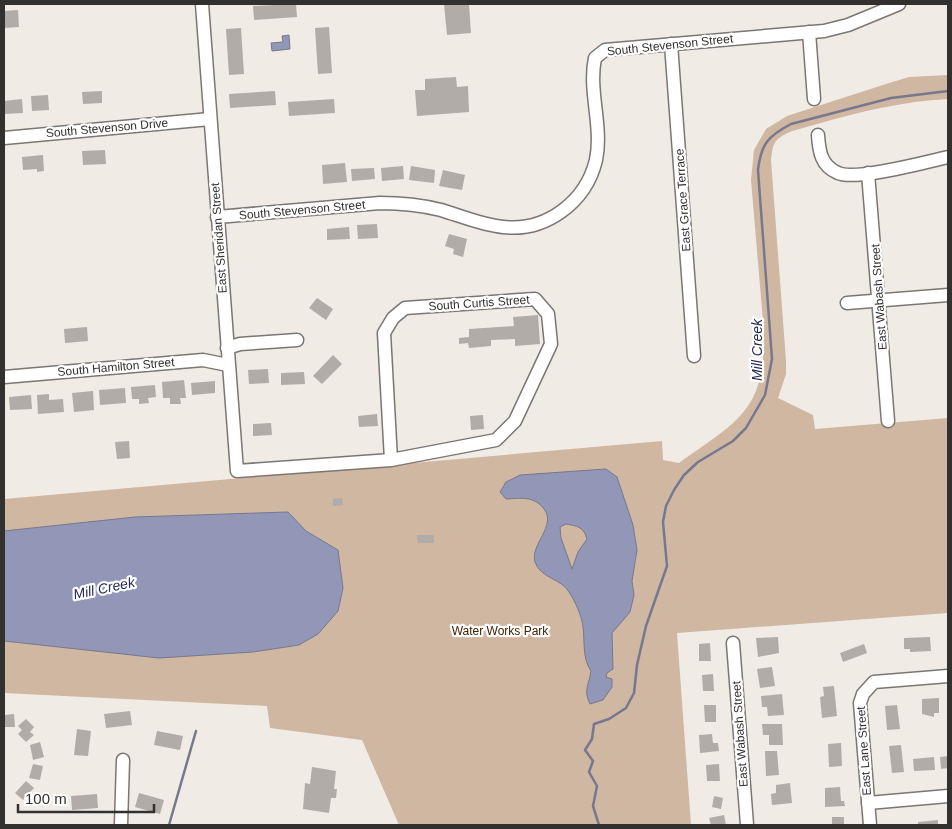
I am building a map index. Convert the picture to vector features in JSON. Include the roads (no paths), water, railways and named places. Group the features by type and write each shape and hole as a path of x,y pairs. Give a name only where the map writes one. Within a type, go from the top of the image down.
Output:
{"street":[{"name":"East Sheridan Street","path":"202,4 237,471"},
{"name":"South Stevenson Street","path":"218,217 380,203 406,203 505,228 520,227 550,219 563,211 581,192 592,174 598,143 592,71 595,58 605,50 833,29 848,25 899,4"},
{"path":"809,32 814,99"},
{"name":"East Grace Terrace","path":"671,44 694,356"},
{"name":"South Stevenson Drive","path":"4,138 210,119"},
{"path":"818,135 819,151 829,168 848,176 948,158"},
{"name":"East Wabash Street","path":"868,173 888,421"},
{"path":"847,303 948,295"},
{"name":"South Curtis Street","path":"237,471 391,460 496,440 515,421 551,344 548,314 535,299 405,308 393,318 384,333 391,460"},
{"path":"227,348 240,344 297,340"},
{"name":"South Hamilton Street","path":"4,377 203,360 228,365"},
{"name":"East Wabash Street","path":"733,643 747,825"},
{"name":"East Lane Street","path":"870,825 860,704 863,694 874,682 948,676"},
{"path":"122,825 123,760"},
{"path":"868,803 948,796"}],"water":[{"path":"289,35 290,49 272,51 271,43 283,42 282,36"},
{"path":"606,469 617,477 633,525 637,550 632,581 634,595 630,612 612,633 613,669 607,673 606,677 612,679 612,687 603,700 590,704 588,699 587,691 591,671 586,661 584,633 576,604 566,588 541,572 535,562 534,555 546,528 547,515 540,505 532,500 522,498 506,499 500,492 506,482 520,475","holes":["566,524 577,526 586,535 587,539 578,552 572,569 561,538 560,527"]},
{"path":"288,512 306,531 338,550 343,588 338,611 318,634 299,645 253,652 159,658 4,641 4,531 135,517"}],"waterway":[{"name":"Mill Creek","path":"599,825 593,806 597,786 589,772 593,761 585,750 592,739 594,724 609,719 626,708 634,693 637,665 646,626 667,566 663,522 666,506 684,475 698,462 733,441 746,428 765,395 772,359 758,170 764,147 771,137 791,124 891,98 948,91"},
{"path":"169,825 196,731"}],"park label":[{"name":"Water Works Park","path":"500,631"}]}
